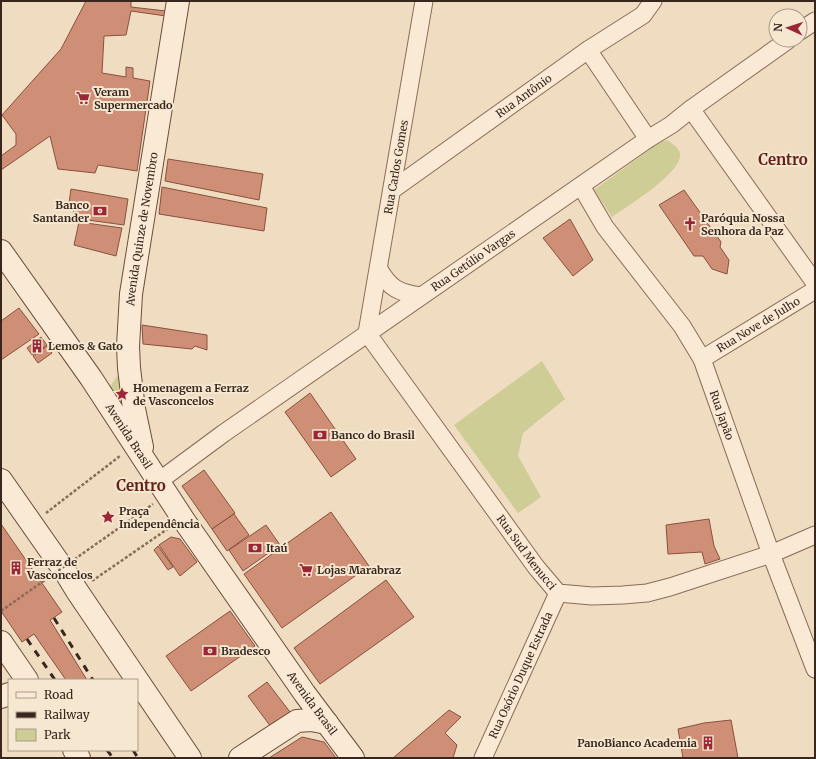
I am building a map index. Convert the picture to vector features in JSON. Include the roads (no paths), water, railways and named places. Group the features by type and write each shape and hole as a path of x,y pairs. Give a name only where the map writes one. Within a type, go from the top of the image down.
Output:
{"main road":[{"name":"Avenida Quinze de Novembro","path":"140,451 129,368 128,346 131,294 178,1"},
{"name":"Avenida Brasil","path":"1,251 91,378 183,519 305,694 353,756"},
{"path":"1,480 137,679"},
{"path":"1,642 26,679"},
{"path":"138,681 189,756"},
{"path":"297,721 305,694"},
{"path":"240,758 297,721 311,720 327,724"}],"street":[{"name":"Rua Carlos Gomes","path":"367,333 424,1"},
{"name":"Rua Antônio","path":"392,190 588,50 643,15 653,1"},
{"name":"Rua Getúlio Vargas","path":"164,488 224,433 648,139 671,125 777,48"},
{"path":"588,50 648,139"},
{"path":"691,109 815,283"},
{"name":"Rua Japão","path":"581,186 605,227 682,326 702,360 771,554 815,669"},
{"path":"379,269 385,280 391,286 408,294 421,296"},
{"name":"Rua Nove de Julho","path":"702,360 815,290"},
{"name":"Rua Sud Menucci","path":"367,333 536,567 558,593 592,596 646,593 670,587 771,554 815,535"},
{"name":"Rua Osório Duque Estrada","path":"484,758 558,593"}],"railway":[{"path":"54,618 92,679"},
{"path":"27,639 54,679"},
{"path":"108,751 113,758"},
{"path":"134,751 138,758"}],"place":[{"name":"Veram Supermercado","path":"83,98"},
{"name":"Banco Santander","path":"100,211"},
{"name":"Paróquia Nossa Senhora da Paz","path":"690,224"},
{"name":"Lemos & Gato","path":"37,346"},
{"name":"Homenagem a Ferraz de Vasconcelos","path":"122,394"},
{"name":"Banco do Brasil","path":"320,435"},
{"name":"Praça Independência","path":"108,517"},
{"name":"Itaú","path":"255,548"},
{"name":"Ferraz de Vasconcelos","path":"16,568"},
{"name":"Lojas Marabraz","path":"306,570"},
{"name":"Bradesco","path":"210,651"},
{"name":"PanoBianco Academia","path":"708,743"}],"district":[{"name":"Centro","path":"783,159"},
{"name":"Centro","path":"141,485"}]}
